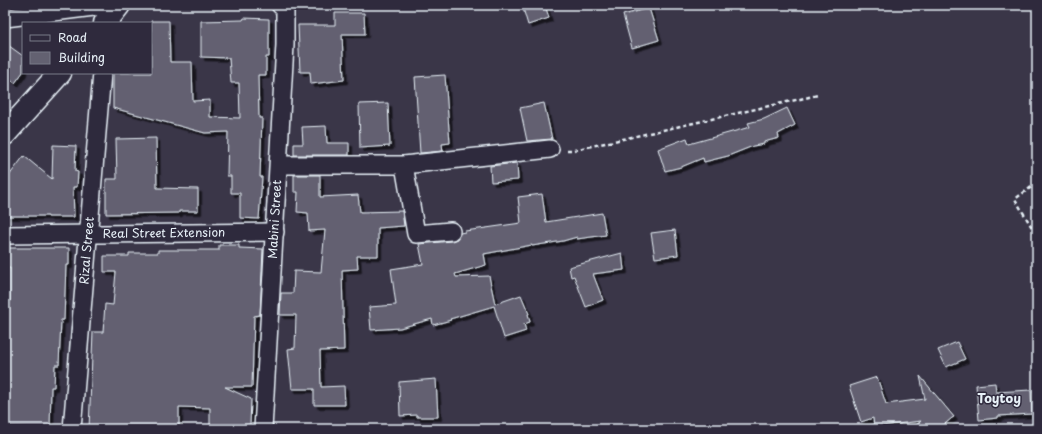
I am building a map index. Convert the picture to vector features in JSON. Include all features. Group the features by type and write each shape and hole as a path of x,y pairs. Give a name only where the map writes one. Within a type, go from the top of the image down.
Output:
{"main road":[{"path":"107,18 120,5"},
{"path":"5,134 59,74"}],"street":[{"name":"Mabini Street","path":"264,429 285,45 282,7"},
{"path":"5,18 107,18"},
{"name":"Rizal Street","path":"72,429 102,74"},
{"path":"279,165 404,164 550,149"},
{"path":"404,164 416,234 451,231"},
{"name":"Real Street Extension","path":"5,234 275,232"}],"path":[{"path":"550,149 574,150 818,95"},
{"path":"1037,183 1015,199 1037,236"}],"building":[{"path":"522,5 545,5 549,18 528,25"},
{"path":"649,8 659,40 632,48 623,15"},
{"path":"335,13 364,13 365,34 342,34 344,80 311,84 310,72 300,72 298,25 335,25"},
{"path":"244,18 269,19 269,57 266,57 266,75 258,75 259,118 262,118 260,177 262,177 259,219 240,218 240,193 231,193 231,176 227,176 228,132 205,133 113,108 113,74 152,74 151,21 169,21 170,62 192,62 193,101 210,100 210,117 240,118 239,83 231,83 229,58 201,57 201,21 243,20"},
{"path":"5,43 22,55 22,73 15,83 5,76"},
{"path":"445,75 450,143 442,144 443,151 420,153 415,77"},
{"path":"388,103 390,146 360,148 359,104"},
{"path":"544,103 552,139 527,141 520,108"},
{"path":"787,108 795,125 778,134 779,138 764,142 764,144 753,146 728,156 704,162 703,158 681,167 665,171 658,149 687,138 689,144 750,127 748,123 764,119"},
{"path":"326,126 327,143 349,143 349,155 294,155 294,144 303,144 302,127"},
{"path":"156,138 157,188 198,189 198,211 179,211 179,213 106,214 106,179 117,179 116,139"},
{"path":"53,145 76,146 75,171 78,172 77,187 73,187 74,217 5,216 5,181 24,156 52,179"},
{"path":"517,163 518,180 491,182 490,166"},
{"path":"294,175 320,175 320,197 358,195 360,212 402,211 404,226 378,228 378,256 357,256 358,269 342,270 344,350 320,351 321,387 344,386 345,405 314,405 314,389 292,389 288,349 295,348 296,315 280,315 281,293 293,293 294,271 321,272 325,230 309,231 308,213 297,212 298,192 294,192"},
{"path":"542,194 546,222 602,213 606,235 577,239 577,237 563,241 484,254 486,265 455,274 456,277 489,276 495,304 521,295 529,314 530,322 524,324 526,331 504,338 494,306 433,325 432,319 400,328 371,330 369,307 396,305 391,269 423,264 419,244 452,241 457,239 460,233 465,231 521,223 518,197"},
{"path":"675,230 678,255 655,258 651,233"},
{"path":"219,245 239,245 239,248 263,249 260,315 254,316 252,387 225,387 251,399 250,425 247,425 247,429 210,429 210,408 179,407 179,428 158,427 158,429 89,429 93,332 103,332 105,304 113,305 116,272 104,272 104,256 129,256 129,253 158,253 158,250 219,250"},
{"path":"5,248 69,248 69,265 66,265 64,320 61,320 59,365 55,365 54,387 51,387 50,428 5,427 5,302 10,302 10,268 5,268"},
{"path":"622,253 624,270 593,274 603,300 586,307 574,276 571,277 569,267"},
{"path":"957,342 965,359 946,367 938,350"},
{"path":"920,376 954,417 939,429 912,429 921,421 874,427 873,418 861,422 849,386 877,377 886,404 925,399"},
{"path":"436,379 438,417 417,417 417,415 400,416 399,382"},
{"path":"995,383 996,392 1031,390 1032,414 998,416 998,418 979,420 976,385"}],"district":[{"name":"Toytoy","path":"999,398"}]}
